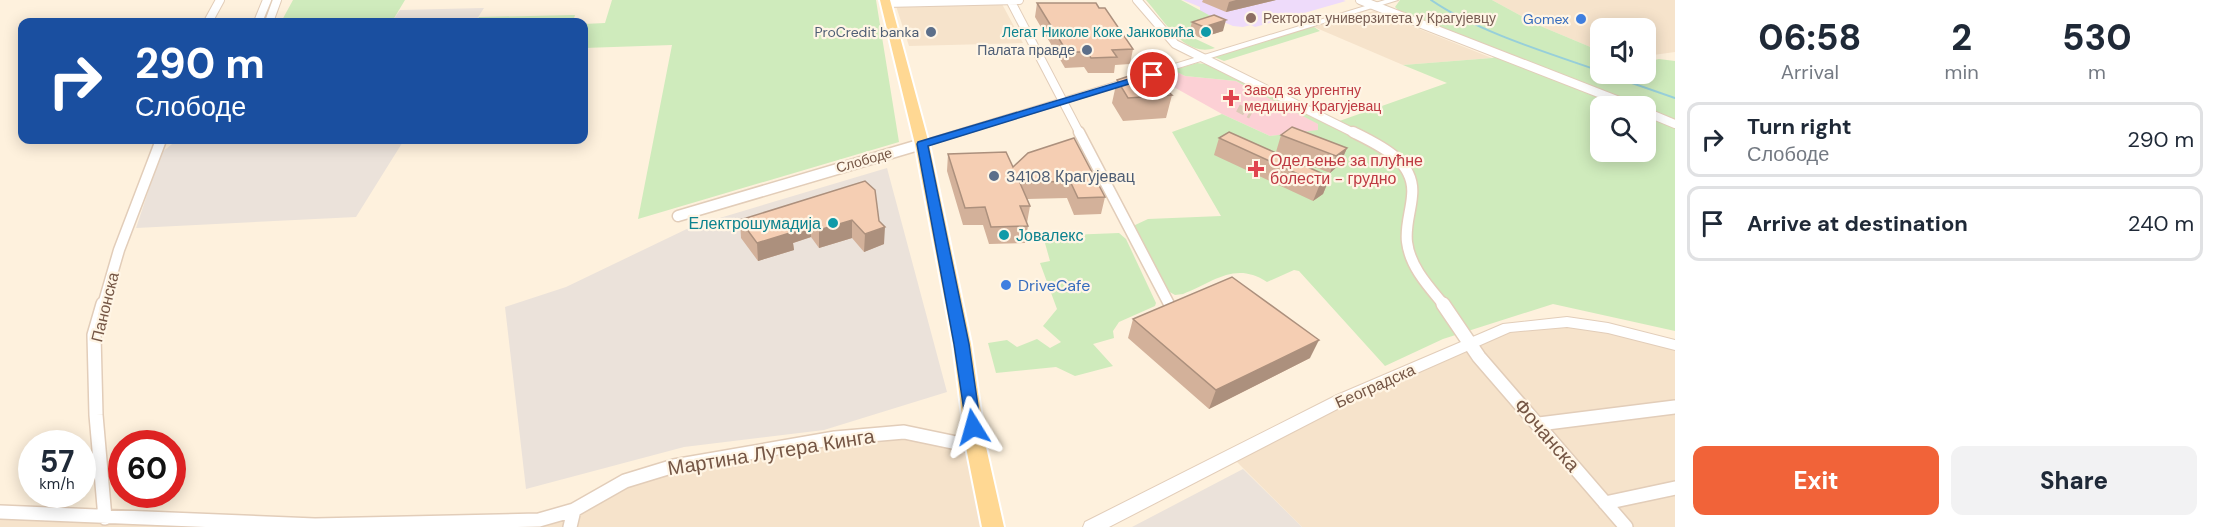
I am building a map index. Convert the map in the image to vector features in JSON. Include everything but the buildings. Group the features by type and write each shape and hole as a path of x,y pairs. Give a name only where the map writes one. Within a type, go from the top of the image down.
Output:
{"main road":[{"path":"885,2 922,144 962,344 976,447 993,527"}],"street":[{"path":"210,18 220,0"},
{"path":"260,18 267,0"},
{"path":"270,18 277,0"},
{"path":"1010,0 1169,304"},
{"path":"885,2 1018,0"},
{"name":"Фочанска","path":"1137,0 1171,41 1377,144 1394,154 1406,166 1413,185 1407,230 1410,255 1425,281 1461,327 1479,357 1626,527"},
{"path":"1360,0 1606,96"},
{"name":"Слободе","path":"678,216 1064,102 1394,0"},
{"path":"1656,116 1675,123"},
{"name":"Панонска","path":"105,518 96,415 94,335 119,250 159,144"},
{"name":"Београдска","path":"1092,527 1343,399 1508,327 1567,322 1608,328 1675,345"},
{"path":"1539,424 1675,407"},
{"name":"Мартина Лутера Кинга","path":"0,512 315,525 539,520 574,510 626,481 674,465 835,438 904,432 976,447"},
{"path":"1605,503 1675,488"},
{"path":"570,527 574,510"}],"shaded area":[{"name":"Ректорат универзитета у Крагујевцу","path":"1183,0 1346,1 1255,27 1251,25 1243,27 1233,26 1200,12 1200,7"},
{"path":"1492,0 1675,0 1675,52 1656,55 1656,18 1590,18 1590,47 1538,25"},
{"path":"1002,4 1023,43 909,46 896,6"},
{"path":"484,8 478,18 394,18 400,10"},
{"path":"1374,11 1492,58 1403,65 1314,27"},
{"name":"Завод за ургентну медицину Крагујевац","path":"1173,70 1185,76 1236,81 1319,124 1318,131 1270,136 1222,114 1154,76"},
{"path":"172,144 402,144 356,217 136,228 161,153"},
{"name":"Електрошумадија","path":"887,168 947,392 824,430 684,447 526,489 505,307 566,287 693,226"},
{"path":"1567,322 1675,345 1675,527 1302,527 1232,457 1508,327"},
{"path":"904,432 976,447 1001,527 0,527 0,511 105,518 539,520 674,465"},
{"path":"1243,469 1302,527 1132,527"}],"green space":[{"path":"293,0 405,0 394,18 283,18"},
{"path":"612,0 876,0 899,142 638,219 672,45 588,48 588,24 605,23"},
{"path":"1146,0 1181,0 1220,21 1183,33 1215,48 1204,50 1194,48 1184,42 1168,27"},
{"path":"1400,0 1492,0 1538,25 1590,47 1590,84 1656,84 1656,60 1675,61 1675,331 1553,304 1443,339 1385,366 1299,271 1294,270 1267,282 1245,273 1235,273 1215,279 1183,294 1175,295 1168,291 1133,226 1148,219 1221,216 1172,132 1222,114 1270,136 1318,130 1318,124 1236,81 1185,76 1173,70 1197,63 1206,64 1328,125 1447,83 1403,65 1492,58 1503,54 1404,16 1395,7"},
{"path":"575,15 574,18 479,17"},
{"path":"1311,25 1320,31 1224,61 1212,56"},
{"path":"1119,233 1126,239 1156,303 1155,306 1119,322 1113,331 1114,338 1093,344 1113,366 1075,376 1056,367 996,373 988,343 1007,340 1017,347 1037,339 1050,348 1061,342 1043,326 1057,309 1040,263 1050,261 1043,236"}],"waterway":[{"path":"1431,0 1469,22 1590,68"},
{"path":"1635,84 1675,98"}],"tunnel":[{"path":"1238,108 1251,115"}],"place":[{"name":"Ректорат универзитета у Крагујевцу","path":"1251,18"},
{"name":"Gomex","path":"1581,19"},
{"name":"ProCredit banka","path":"931,32"},
{"name":"Легат Николе Коке Јанковића","path":"1206,32"},
{"name":"Палата правде","path":"1087,50"},
{"name":"Завод за ургентну медицину Крагујевац","path":"1231,98"},
{"name":"Одељење за плућне болести - грудно","path":"1256,169"},
{"name":"34108 Крагујевац","path":"994,176"},
{"name":"Електрошумадија","path":"833,223"},
{"name":"Јовалекс","path":"1004,235"},
{"name":"DriveCafe","path":"1006,285"}],"route":[{"path":"973,427 962,344 929,189 922,144 1153,75"}]}
